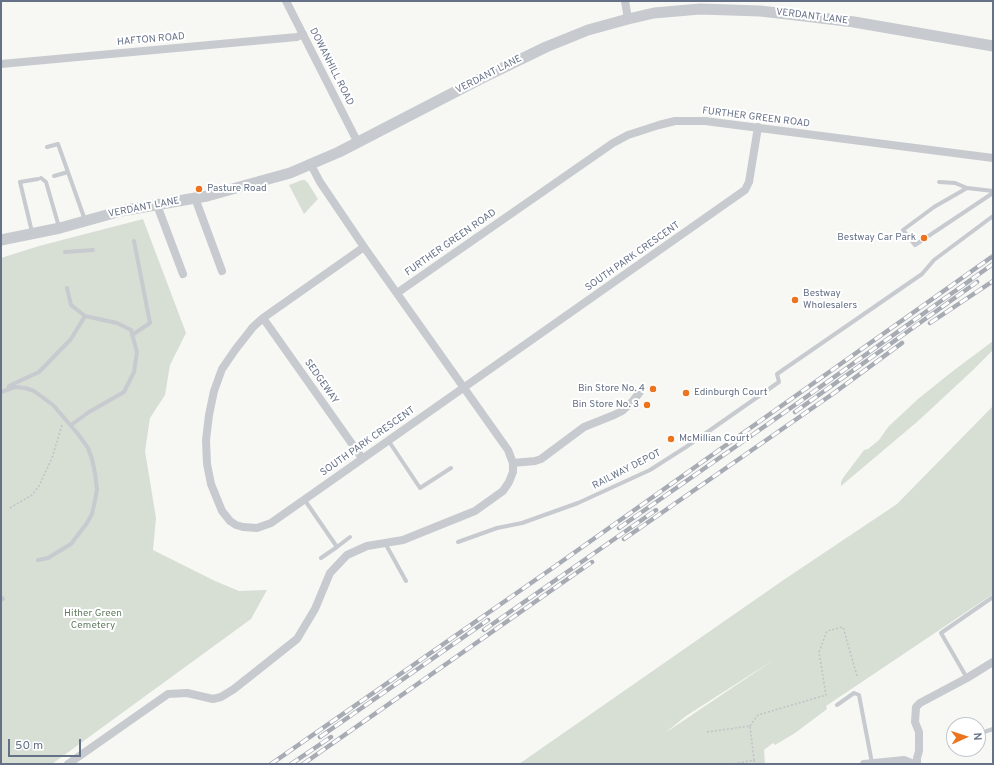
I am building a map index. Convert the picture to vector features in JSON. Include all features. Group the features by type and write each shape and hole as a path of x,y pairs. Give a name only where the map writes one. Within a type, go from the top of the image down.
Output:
{"street":[{"name":"DOWANHILL ROAD","path":"286,1 358,143"},
{"path":"625,1 628,19"},
{"name":"VERDANT LANE","path":"1,240 60,228 121,211 195,198 290,173 358,143 474,82 546,47 588,30 654,13 680,10 721,9 796,14 854,22 993,46"},
{"name":"HAFTON ROAD","path":"1,64 289,38 297,37 302,34"},
{"name":"FURTHER GREEN ROAD","path":"397,293 588,159 628,135 659,124 690,120 705,121 993,158"},
{"name":"SOUTH PARK CRESCENT","path":"364,247 263,318 248,333 228,360 214,391 206,440 209,475 225,516 230,521 243,527 257,528 271,523 745,190 751,174 758,127"},
{"path":"68,764 168,694 187,693 213,699 221,697 234,689 297,639 315,609 330,573 347,555 367,546 403,540 475,511 503,491 509,482 513,463 508,450 364,247 320,182 311,165"},
{"path":"195,198 222,270"},
{"path":"157,205 183,274"},
{"name":"SEDGEWAY","path":"263,318 362,458"},
{"path":"513,463 541,459 584,427 611,417 622,410 632,402 640,392"},
{"path":"868,764 904,760 916,762 919,751 919,732 915,722 916,707 920,703 967,678 993,662"}],"lane":[{"path":"47,147 58,144 85,221"},
{"path":"54,176 68,172"},
{"path":"32,234 20,182 39,179 46,182 60,228"},
{"path":"939,182 993,192"},
{"path":"967,188 934,207 903,230 915,245 993,192"},
{"name":"RAILWAY DEPOT","path":"458,542 497,528 522,523 578,503 650,470 686,447 779,382 777,374 922,274 934,260 993,216"},
{"path":"132,335 150,323 134,241"},
{"path":"65,252 93,250"},
{"path":"67,288 71,305 85,316 117,323 131,330 137,352 134,372 124,392 89,412 71,425"},
{"path":"8,389 9,386 39,372 71,339 85,316"},
{"path":"1,392 15,387 34,391 53,405 71,425 88,448 92,459 97,490 94,507 87,524 71,544 48,558 38,560"},
{"path":"388,440 420,488 451,468"},
{"path":"304,499 338,547"},
{"path":"321,558 350,537"},
{"path":"385,543 406,581"},
{"path":"967,678 941,633 993,597"},
{"path":"837,705 854,693 860,695 868,764"}],"path":[{"path":"10,508 32,495 39,486 52,458 64,417"},
{"path":"755,764 750,726 758,715 826,695 819,652 827,631 843,627 857,676"},
{"path":"707,732 750,726"},
{"path":"732,764 754,760"}],"green space":[{"path":"305,180 308,183 318,199 304,214 289,185"},
{"name":"Hither Green Cemetery","path":"143,219 186,333 170,365 165,395 150,418 145,451 156,518 153,550 215,581 239,591 267,590 251,619 52,764 1,764 1,258 39,246"},
{"path":"993,341 993,350 972,371 917,422 841,486 843,478 864,450 868,449 879,440 888,427 918,399"},
{"path":"993,406 993,594 826,706 827,709 795,733 775,745 773,743 764,750 765,764 519,764 782,581 897,504","holes":["775,659 665,733 686,716"]}],"railway":[{"path":"271,764 554,567 993,256"},
{"path":"619,528 993,264"},
{"path":"930,323 993,281"},
{"path":"795,412 977,282"},
{"path":"624,539 834,393 902,343"},
{"path":"484,630 656,510"},
{"path":"303,764 592,562"},
{"path":"320,737 488,620"},
{"path":"291,764 331,737"}],"place":[{"name":"Pasture Road","path":"199,189"},
{"name":"Bestway Car Park","path":"924,238"},
{"name":"Bestway Wholesalers","path":"795,300"},
{"name":"Bin Store No. 4","path":"653,389"},
{"name":"Edinburgh Court","path":"686,393"},
{"name":"Bin Store No. 3","path":"647,405"},
{"name":"McMillian Court","path":"671,439"}]}
